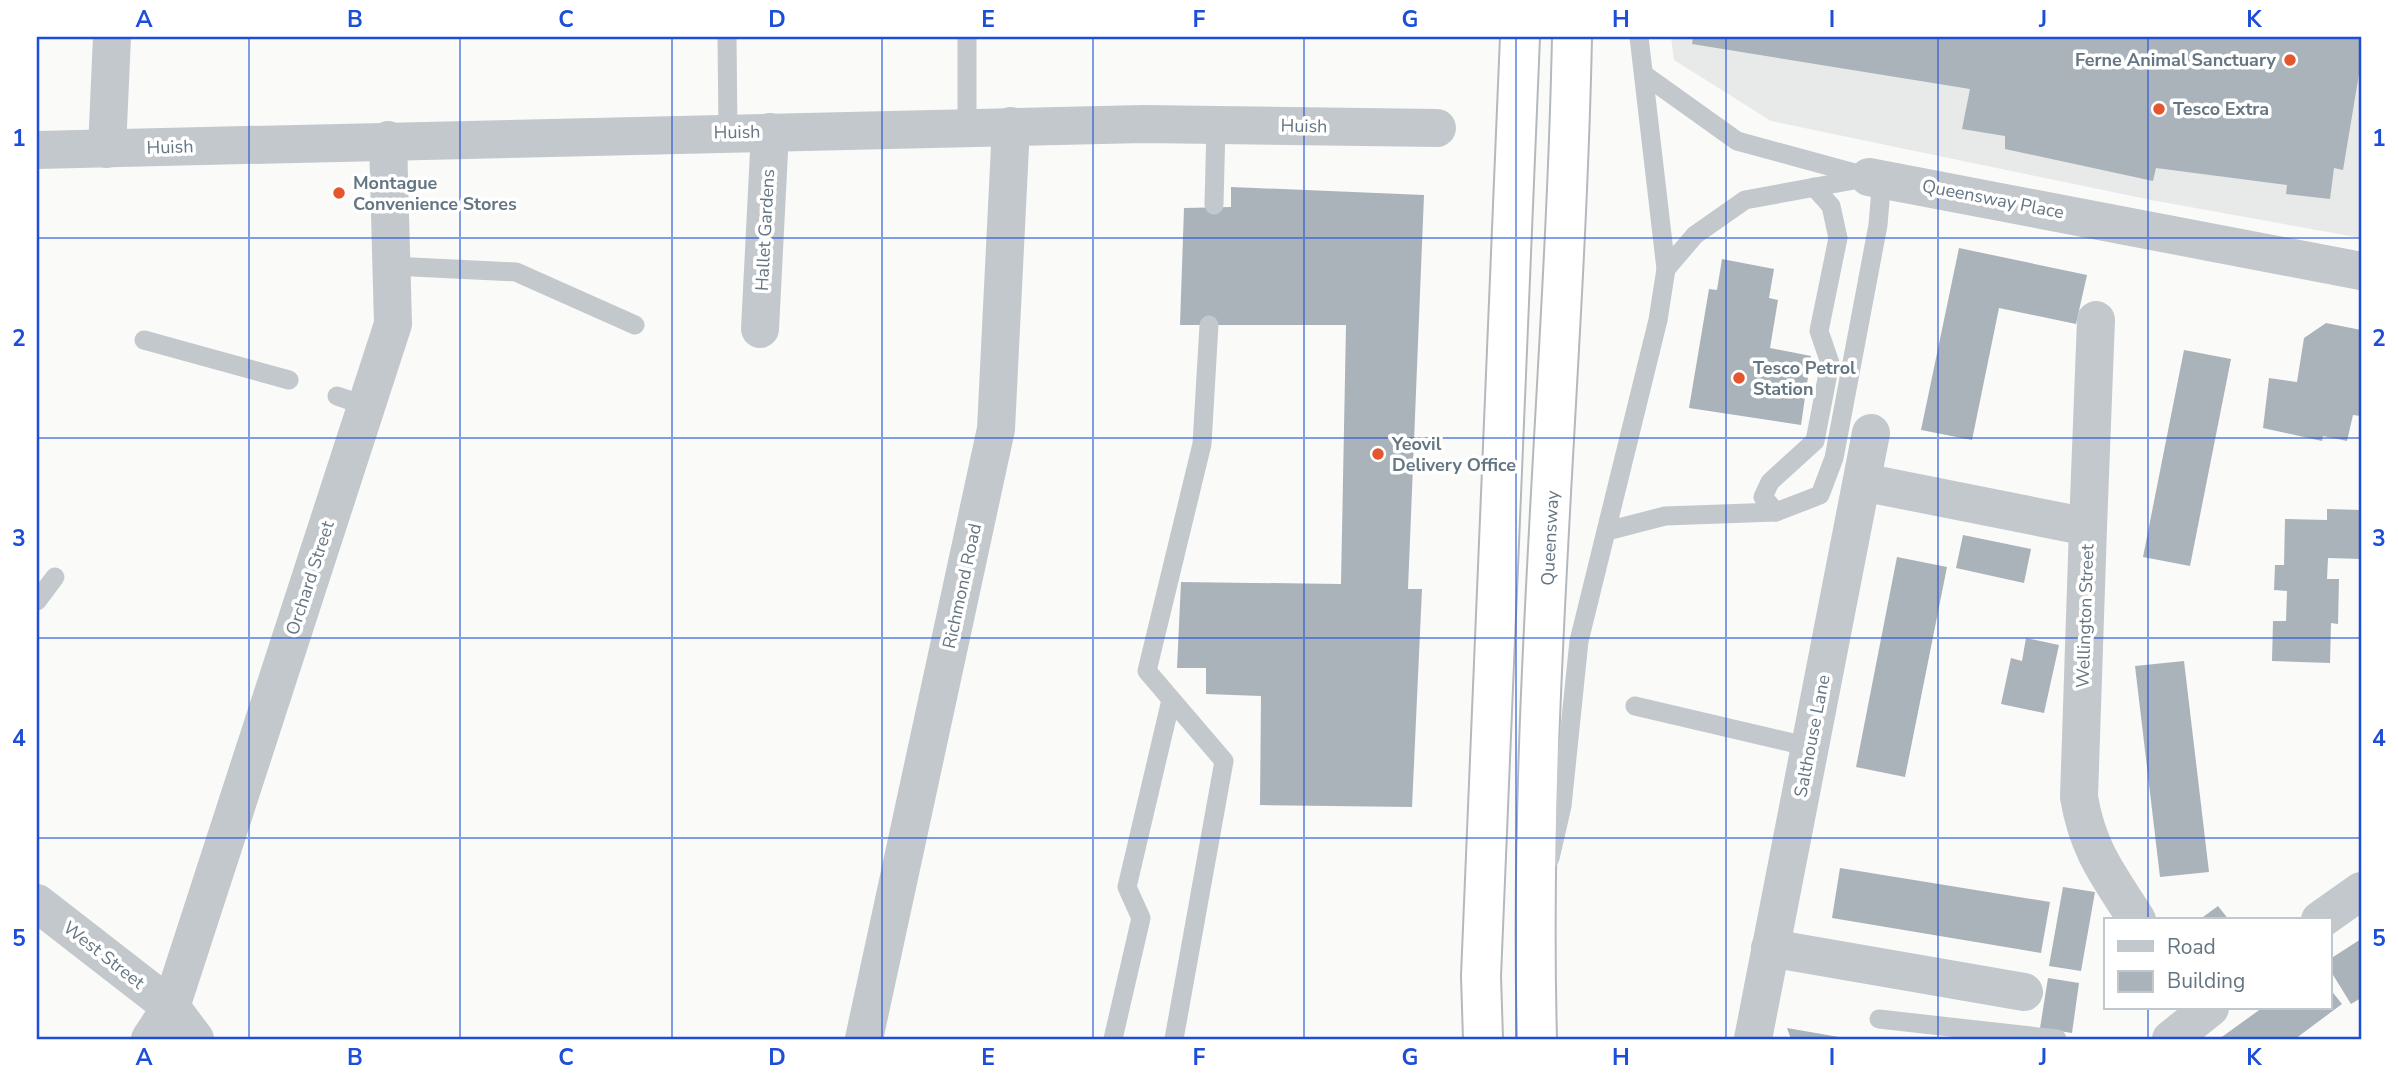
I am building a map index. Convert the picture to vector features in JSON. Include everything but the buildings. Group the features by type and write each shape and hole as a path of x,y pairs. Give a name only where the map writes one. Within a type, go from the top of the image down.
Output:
{"highway":[{"path":"1483,1039 1481,976 1520,37"},
{"name":"Queensway","path":"1537,1039 1540,714 1569,195 1572,37"}],"street":[{"path":"107,149 112,37"},
{"name":"Huish","path":"37,150 1011,126 1216,124 1437,128"},
{"name":"Richmond Road","path":"864,1039 996,429 1011,126"},
{"name":"Hallet Gardens","path":"760,329 770,132"},
{"name":"Orchard Street","path":"150,1039 171,1007 351,401 393,324 388,140"},
{"name":"Queensway Place","path":"1876,177 2361,271"},
{"path":"2088,527 2096,320"},
{"name":"Salthouse Lane","path":"1753,1039 1871,433"},
{"name":"Wellington Street","path":"1862,482 2088,527 2079,797 2084,830 2094,853 2136,918"},
{"path":"2323,918 2361,891"},
{"name":"West Street","path":"37,903 171,1007 195,1039"},
{"path":"1770,948 2024,992"},
{"path":"2171,1039 2207,1010"}],"lane":[{"path":"727,37 729,132"},
{"path":"967,37 967,127"},
{"path":"1537,913 1562,806 1578,641 1658,320 1667,269 1646,76 1639,37"},
{"name":"Queensway Place","path":"1646,76 1737,141 1876,177"},
{"path":"1214,205 1216,124"},
{"path":"1607,531 1665,516 1776,512 1820,495 1834,458 1878,225 1876,177 1745,200 1695,235 1667,269"},
{"path":"1776,512 1763,497 1770,482 1815,441 1830,363 1819,331 1838,239 1831,206 1814,187"},
{"path":"391,266 516,272 635,324"},
{"path":"1174,1039 1224,761 1147,671 1202,444 1209,325"},
{"path":"144,340 289,380"},
{"path":"37,601 55,577"},
{"path":"1113,1039 1141,918 1126,887 1171,700"},
{"path":"1635,706 1810,747"},
{"path":"1879,1019 2057,1039"}],"shaded area":[{"name":"Tesco Extra","path":"1671,37 2361,37 2361,238 2151,200 1771,121 1674,60"}],"place":[{"name":"Ferne Animal Sanctuary","path":"2290,60"},
{"name":"Tesco Extra","path":"2159,109"},
{"name":"Montague Convenience Stores","path":"339,193"},
{"name":"Tesco Petrol Station","path":"1739,378"},
{"name":"Yeovil Delivery Office","path":"1378,454"}]}
